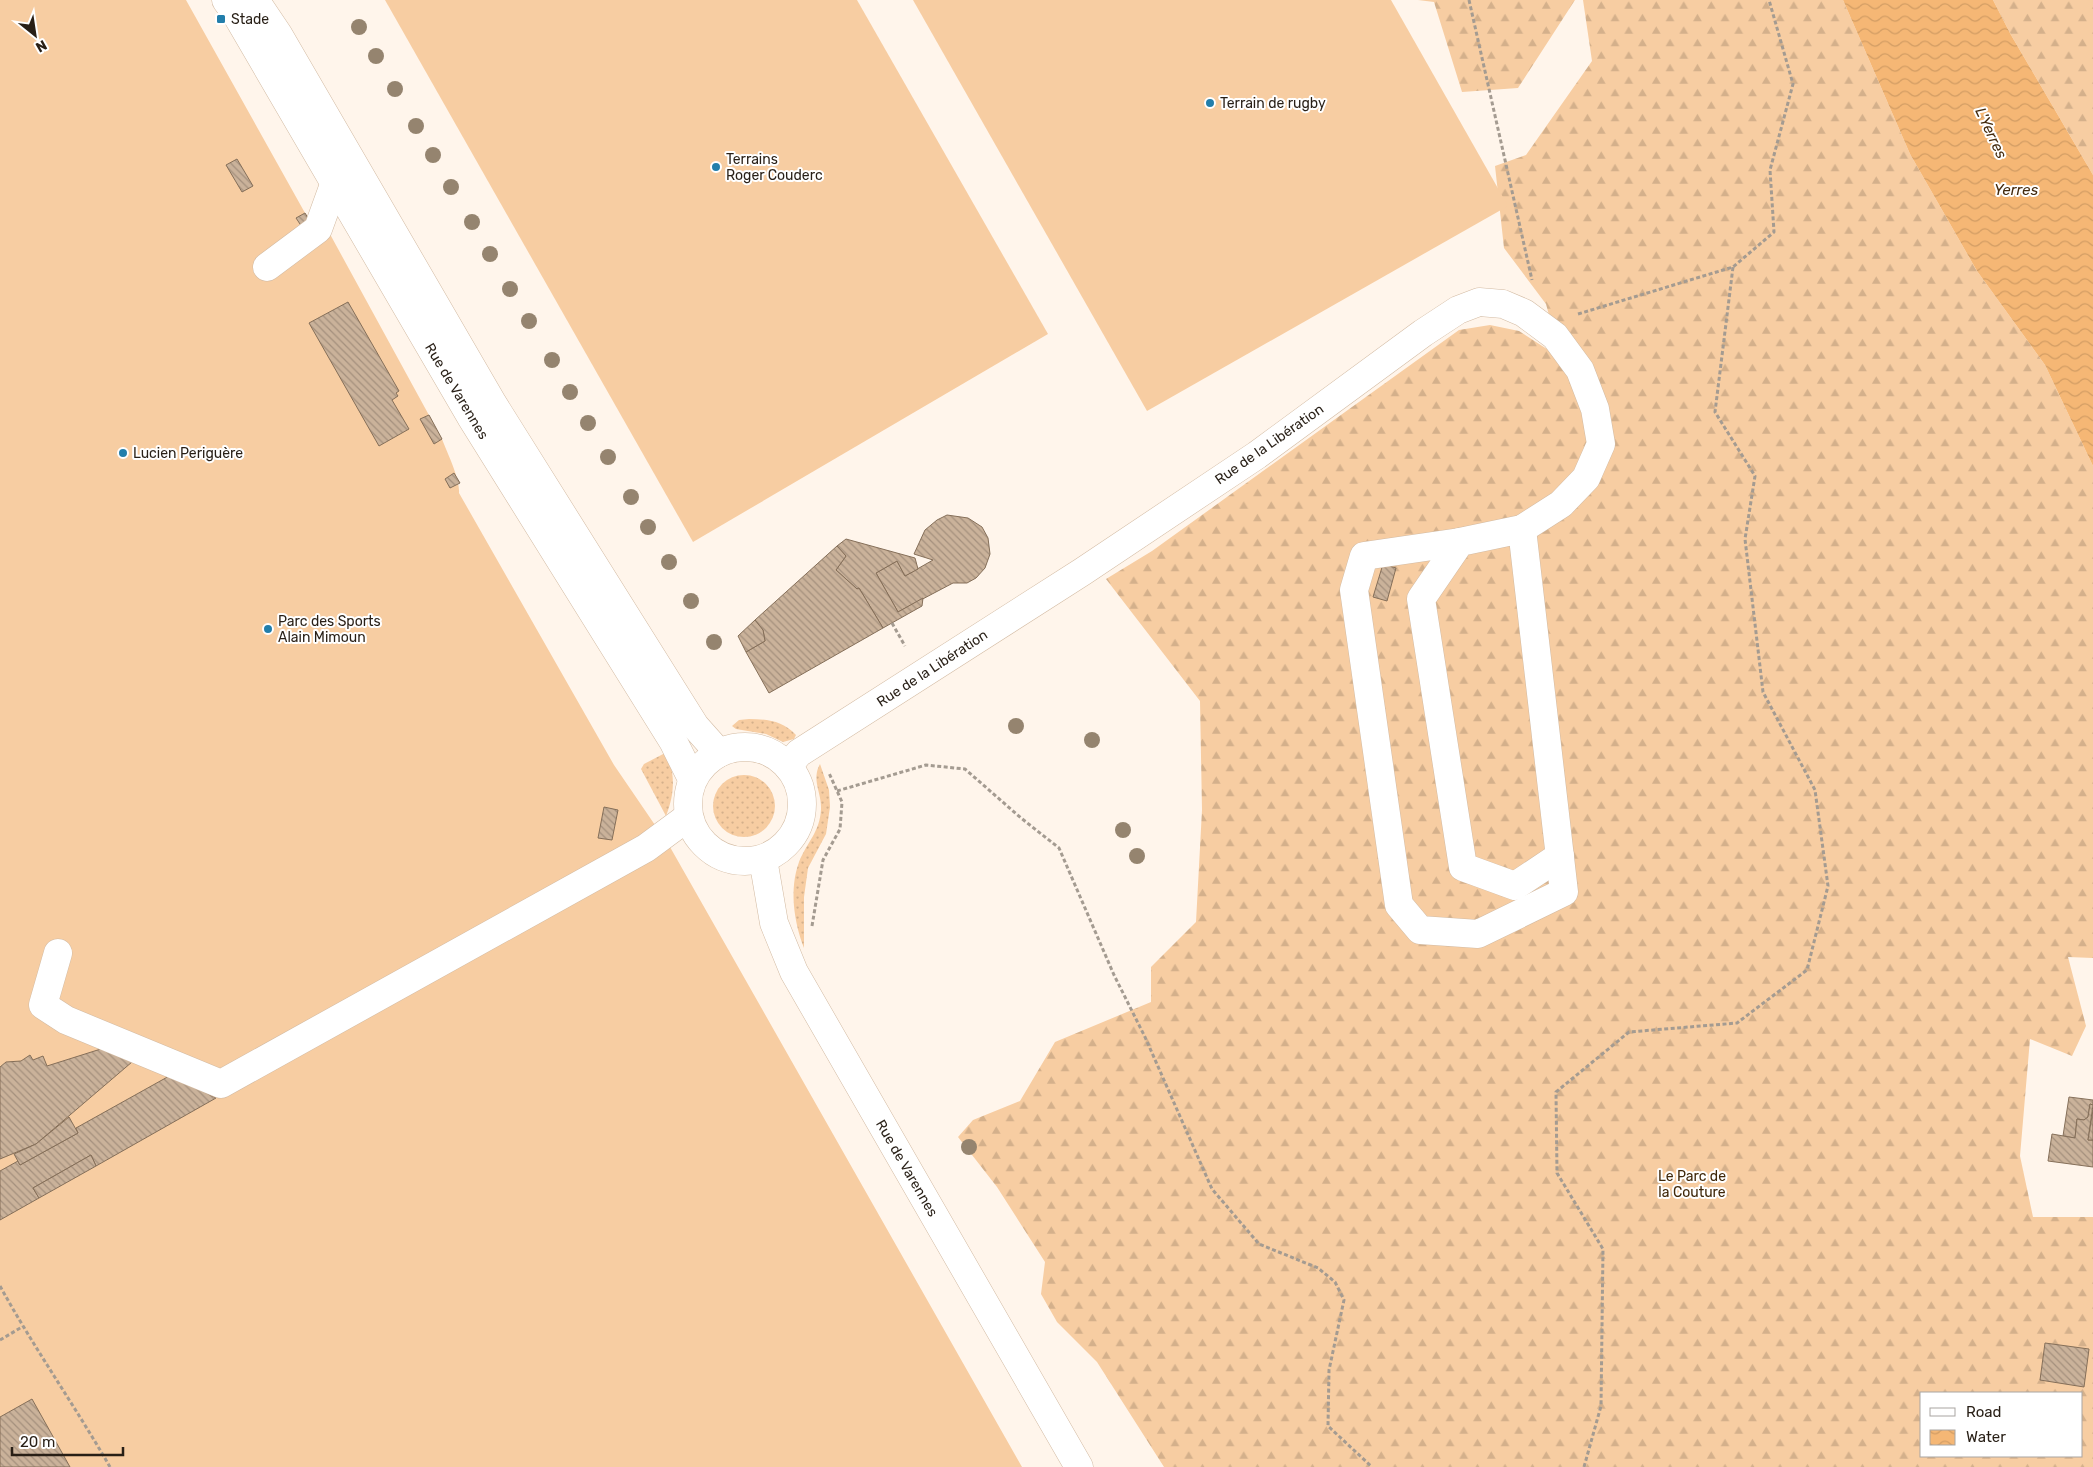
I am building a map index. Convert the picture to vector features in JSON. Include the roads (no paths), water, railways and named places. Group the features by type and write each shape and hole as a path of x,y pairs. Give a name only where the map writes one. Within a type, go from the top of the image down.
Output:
{"street":[{"name":"Rue de Varennes","path":"226,0 335,182 471,416 673,741 692,779"},
{"name":"Rue de Varennes","path":"254,0 282,42 493,404 695,726 719,753"},
{"path":"267,267 318,229 335,182"},
{"name":"Rue de la Libération","path":"788,766 799,753 1082,572 1256,455 1423,333 1458,310 1479,302 1503,304 1542,325 1555,336 1580,370 1595,409 1601,444 1586,478 1561,504 1522,529"},
{"path":"1522,529 1564,892 1478,934 1420,930 1399,906 1354,590 1364,556 1460,542 1522,529"},
{"path":"1460,542 1421,599 1463,867 1515,886 1560,856"},
{"path":"737,747 756,748 774,754 788,766 799,782 803,800 800,820 793,837 779,850 763,859 743,862 725,858 708,849 696,835 688,817 688,798 692,779 704,764 719,753 737,747"},
{"path":"58,953 43,1005 66,1020 221,1084 646,848 688,817"},
{"name":"Rue de Varennes","path":"763,859 774,923 794,972 1079,1467"}],"water":[{"name":"Yerres","path":"1843,0 1993,0 2011,35 2093,175 2093,466 2045,365 1977,271 1910,154"}],"place":[{"name":"Stade","path":"221,19"},
{"name":"Terrain de rugby","path":"1210,103"},
{"name":"Terrains Roger Couderc","path":"716,167"},
{"name":"Lucien Periguère","path":"123,453"},
{"name":"Parc des Sports Alain Mimoun","path":"268,629"}],"water label":[{"name":"L'Yerres","path":"1991,133"}],"park label":[{"name":"Le Parc de la Couture","path":"1692,1184"}]}
